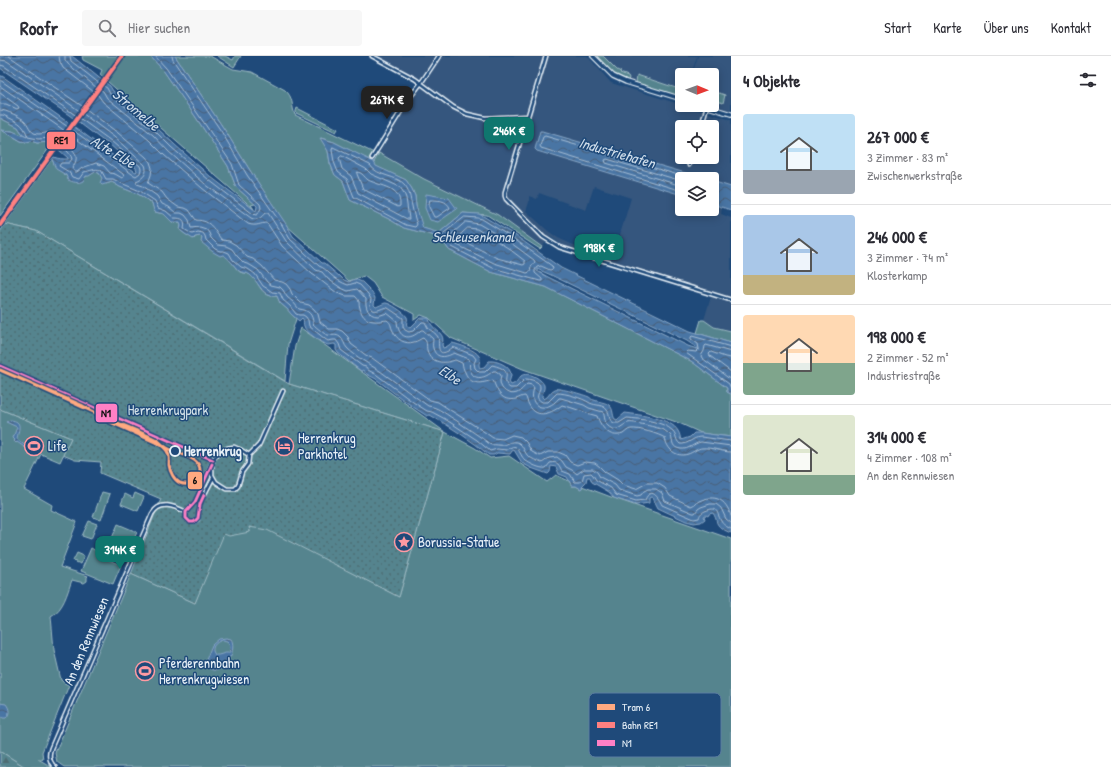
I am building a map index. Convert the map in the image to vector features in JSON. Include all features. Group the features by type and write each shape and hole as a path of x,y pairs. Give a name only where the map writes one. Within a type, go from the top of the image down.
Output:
{"main road":[{"path":"593,56 613,76 626,82 675,97"},
{"path":"719,110 731,114"}],"street":[{"path":"372,56 421,84 453,107 467,114 485,118 528,116"},
{"path":"372,158 408,100 421,84 439,56"},
{"path":"546,56 504,196 543,237 559,247 731,300"},
{"path":"0,366 213,460"},
{"path":"212,464 213,478 217,484 232,489 238,487 243,471 248,464 249,455 260,443 283,391"},
{"path":"186,512 195,502 213,460 221,452 230,447 238,448 249,455"},
{"name":"An den Rennwiesen","path":"55,767 51,763 49,754 51,748 154,510 165,505 173,507 186,512 186,518 193,522 198,519 200,503 213,478"}],"shaded area":[{"path":"379,56 587,56 611,83 675,103 675,112 705,112 731,120 731,187 719,183 719,172 682,172 542,131 540,131 535,149 675,193 675,216 719,216 719,207 722,208 721,214 731,218 731,298 564,246 550,237 542,247 498,215 424,179 379,153 412,99 425,82","holes":["594,186 631,198 613,258 606,256 605,253 594,252 558,238 526,211 529,196 537,199 539,193 586,210"]},
{"path":"597,56 697,56 693,68 675,68 675,94 627,80"},
{"path":"698,56 731,56 731,111 719,108 719,68 694,68"},
{"path":"711,297 731,303 731,331 714,327 704,320"}],"green space":[{"path":"82,56 150,56 163,70 228,166 236,187 255,204 251,205 254,209 100,75 102,70 83,60"},
{"path":"175,56 210,56 233,69 252,72 288,93 295,115 374,153 369,160 334,142 321,138 328,151 330,163 335,175 343,181 350,200 404,228 432,235 444,243 449,250 491,272 546,287 691,361 727,388 727,392 731,394 731,437 701,433 679,423 523,369 451,338 429,318 421,315 414,320 414,314 382,297 373,283 364,276 349,281 286,225"},
{"path":"217,56 225,56 233,60 235,56 241,56 234,67"},
{"path":"595,56 603,56 621,72 620,73 628,76 628,81 614,74"},
{"path":"637,75 675,88 675,95 636,83"},
{"path":"719,93 725,95 723,103 719,102"},
{"path":"297,108 338,129 336,132 296,113"},
{"path":"0,118 18,127 28,138 12,131 3,131 21,141 31,141 37,143 50,142 52,144 0,216"},
{"path":"379,153 424,179 498,215 542,247 540,249 487,215 463,213 439,233 422,228 412,189 406,180 375,166 374,162"},
{"path":"52,159 57,168 68,178 85,177 95,172 99,173 106,184 112,182 138,194 152,203 155,212 164,214 172,222 180,222 180,230 185,234 194,239 195,237 200,236 202,238 202,242 228,257 236,269 252,276 265,293 271,296 277,296 280,303 296,319 288,344 285,381 36,231 5,224"},
{"name":"Herrenkrugpark","path":"5,224 36,231 289,384 445,432 399,597 267,530 249,527 250,532 229,536 224,534 195,603 131,574 161,499 100,473 101,462 75,460 63,455 71,438 0,409 0,232"},
{"path":"701,320 704,320 714,327 731,331 731,343 697,333"},
{"path":"301,328 445,432 289,384 295,346"},
{"path":"0,409 71,438 60,462 41,454 24,489 52,505 51,510 77,522 60,567 88,576 87,581 84,583 72,580 62,605 51,616 54,650 61,680 69,685 42,752 43,759 38,759 52,767 25,767 0,751"},
{"path":"445,432 490,458 509,456 547,482 556,475 569,481 572,486 576,486 581,489 582,486 731,539 731,767 64,767 57,762 55,753 131,574 195,603 232,507 250,532 248,515 284,538 399,597"},
{"path":"102,492 110,494 101,520 93,517"},
{"path":"135,493 144,497 138,511 121,504 125,494 133,498"},
{"path":"89,521 97,524 91,539 82,536"},
{"path":"118,524 137,532 125,560 106,552"},
{"path":"91,548 98,552 97,555 121,565 113,584 81,571"},
{"path":"77,553 84,556 81,564 73,561"},
{"path":"0,751 22,765 25,767 0,767"}],"water":[{"name":"Elbe","path":"0,56 72,56 110,86 113,91 211,177 256,211 257,206 236,187 228,166 163,70 150,56 175,56 293,236 322,263 324,263 344,280 349,282 355,279 362,282 372,292 375,298 374,305 376,307 387,303 397,308 407,317 407,324 410,328 420,318 429,318 433,327 442,335 443,348 452,343 471,350 479,356 480,368 484,367 489,361 503,364 509,369 511,376 509,382 511,385 521,376 527,374 534,376 544,385 542,397 544,399 555,389 566,390 607,404 612,408 614,417 617,420 625,413 654,418 669,423 678,431 681,440 690,437 694,433 731,437 731,533 719,526 713,513 709,514 708,516 704,516 705,519 701,522 694,523 686,521 658,508 651,497 649,498 649,503 636,505 614,498 609,492 592,482 590,477 587,477 586,482 581,489 576,486 572,486 567,477 559,474 556,467 551,466 548,474 531,468 522,463 514,450 510,454 497,453 494,455 489,455 453,429 430,415 427,416 420,412 338,353 336,350 336,345 328,345 314,337 305,328 303,319 302,318 299,321 291,314 280,303 277,296 271,296 262,290 250,275 239,271 225,256 220,256 213,252 201,242 202,238 200,236 193,239 185,234 180,230 180,222 172,222 164,214 155,212 152,203 138,194 112,182 102,185 100,183 102,178 99,173 95,172 89,176 86,176 83,181 79,182 68,180 66,175 56,169 52,159 54,157 62,159 68,158 50,142 37,143 31,141 21,141 1,130 12,131 27,137 18,127 0,118 0,76 2,76 134,171 137,171 136,168 109,144 0,68"},
{"name":"Industriehafen","path":"540,131 542,131 682,172 675,172 675,193 537,151 535,149"},
{"name":"Schleusenkanal","path":"320,138 334,142 374,162 376,166 406,180 415,196 416,206 423,228 439,233 463,213 479,214 516,236 561,268 690,331 731,343 731,394 727,392 727,388 691,361 546,287 491,272 449,250 444,243 432,235 404,228 350,200 343,181 335,175 330,163 328,151","holes":["537,269 687,341 700,350 688,346 550,278 537,271"]},
{"path":"719,183 731,187 731,210 719,206"},
{"path":"426,194 449,198 457,209 438,222 430,220 425,208"},
{"path":"10,420 19,424 17,439 35,454 33,457 29,455 30,451 14,441 15,440 13,438 17,427 6,422"},
{"path":"219,639 231,639 233,643 232,651 229,659 225,661 220,669 213,670 207,667 206,660 212,645","holes":["223,640 227,641 230,646 229,653 215,655 213,651 214,645"]},
{"path":"0,703 6,704 9,710 6,718 0,716"}],"pier":[{"path":"102,78 106,80 76,122 72,119"},
{"path":"70,121 74,124 56,149 52,147"}],"tram line":[{"name":"6","path":"0,370 83,406 100,415 0,370"},
{"name":"6","path":"100,415 157,440 167,448 194,460 200,468 198,477 195,481 190,483 185,484 178,482 171,473 169,454 164,447 110,422 100,415"},
{"path":"169,456 172,468 176,476 182,482 189,483 198,478"}],"rail line":[{"name":"RE1","path":"0,225 122,56"}],"transit line":[{"name":"N1","path":"0,366 213,460"},
{"name":"N1","path":"190,522 186,518 186,512 195,502 212,464"},
{"name":"N1","path":"190,522 194,522 198,518 200,504 204,495"}],"place":[{"name":"Life","path":"34,446"},
{"name":"Herrenkrug Parkhotel","path":"284,446"},
{"name":"Herrenkrug","path":"175,451"},
{"name":"Borussia-Statue","path":"404,542"},
{"name":"Pferderennbahn Herrenkrugwiesen","path":"145,671"}],"water label":[{"name":"Stromelbe","path":"136,110"},
{"name":"Alte Elbe","path":"113,152"}]}
